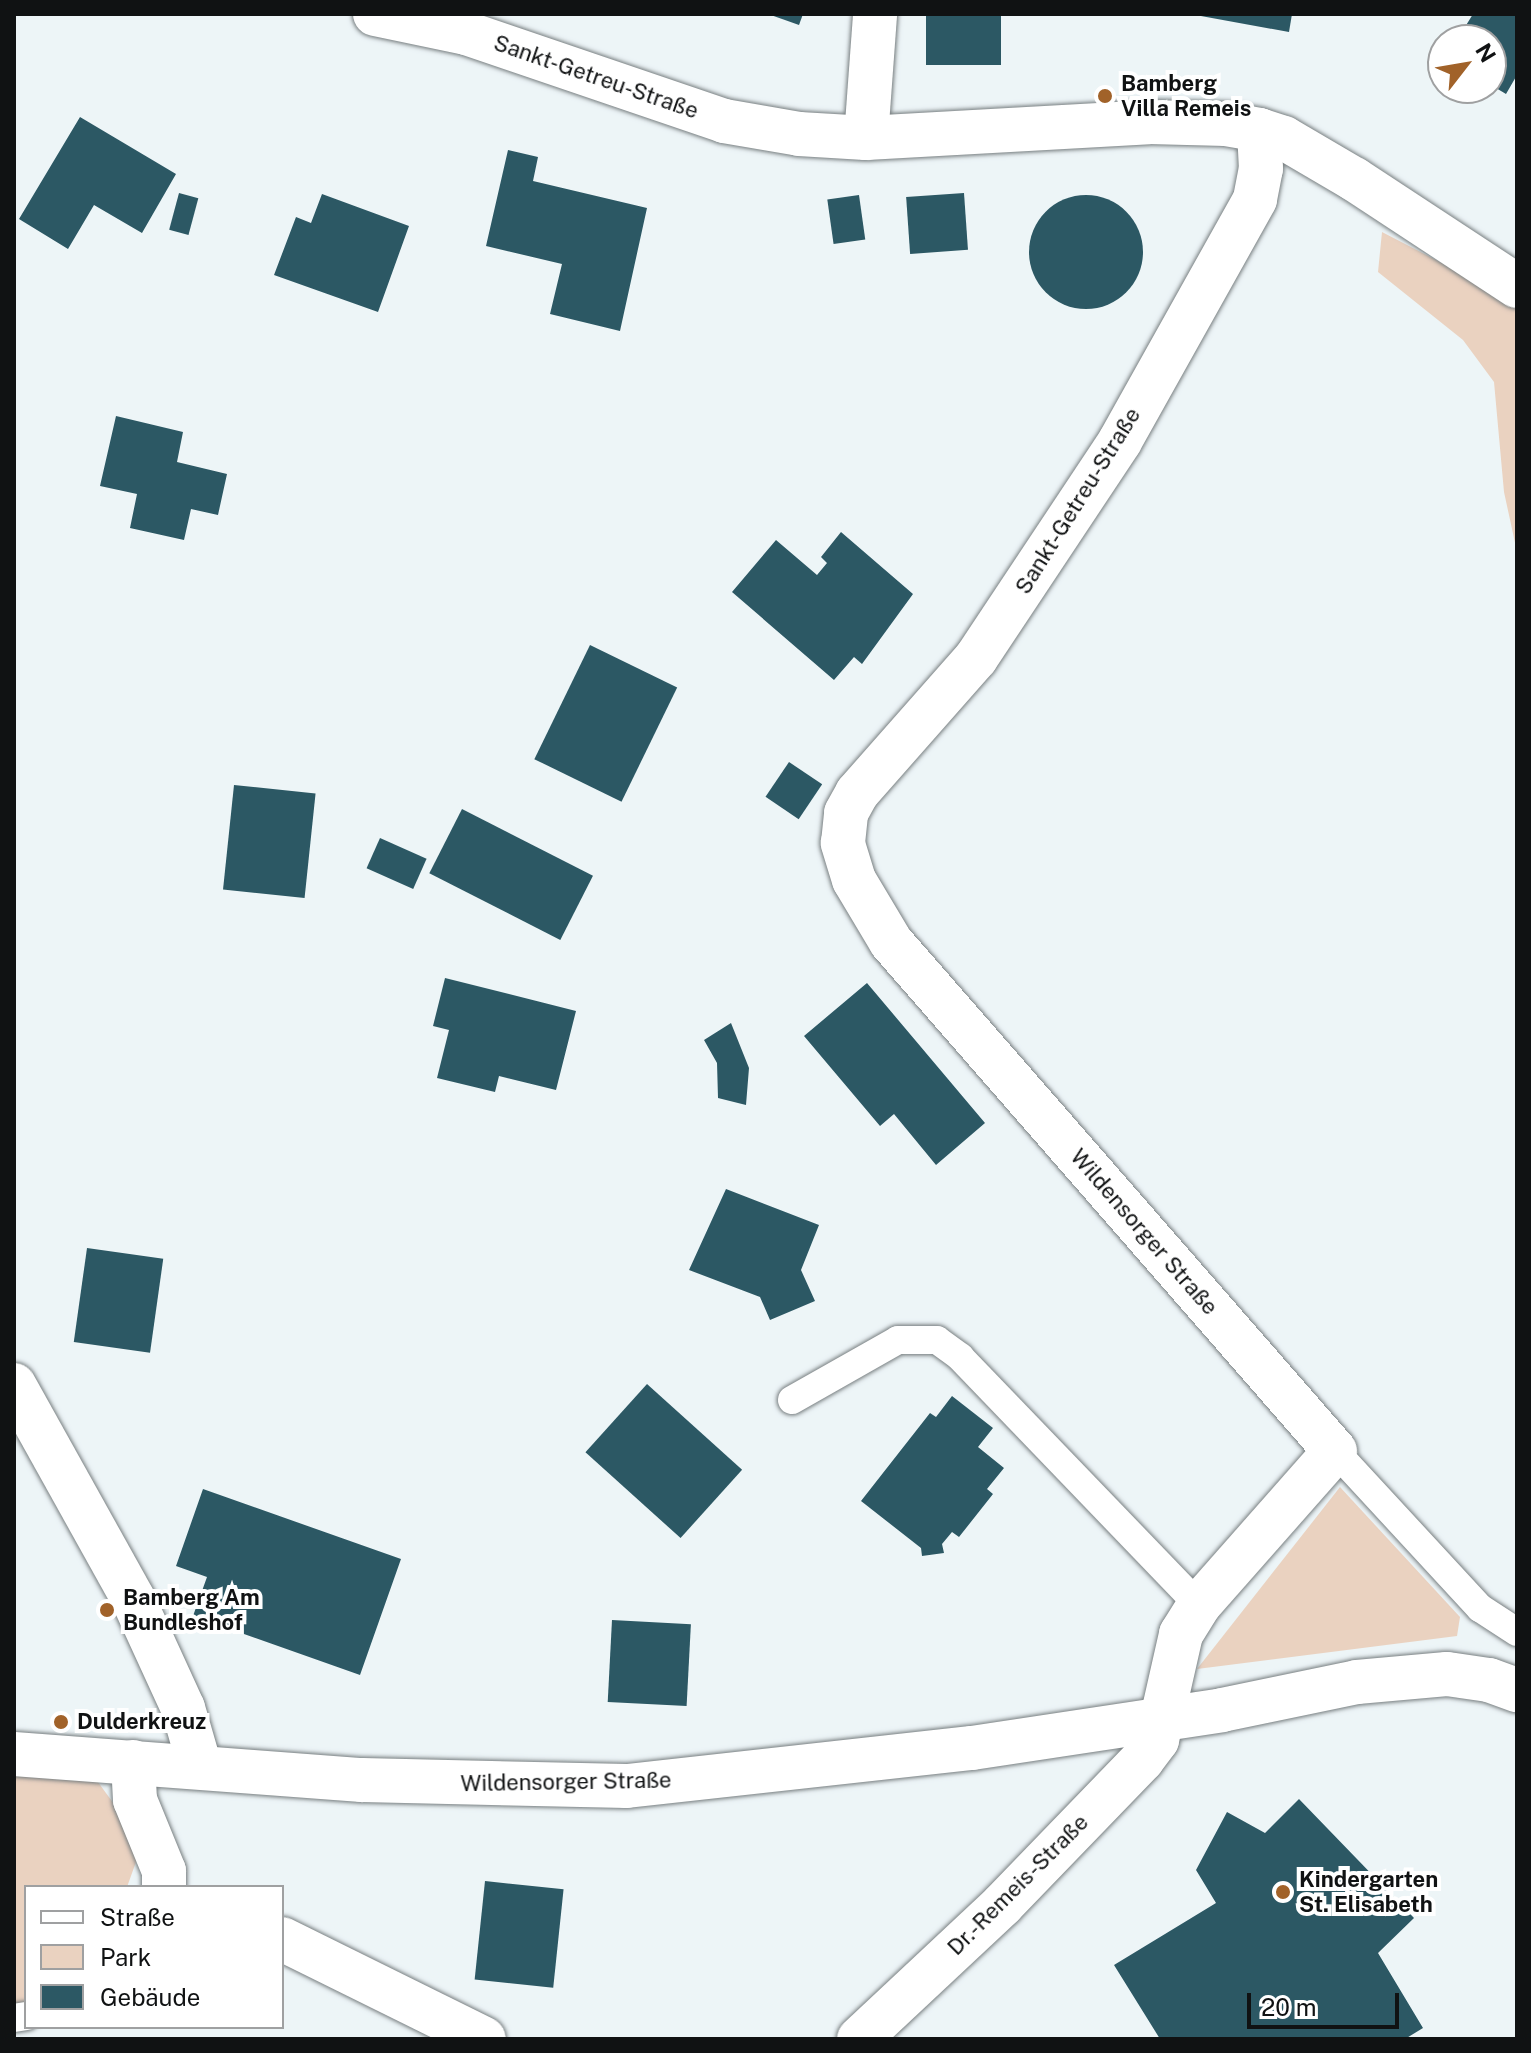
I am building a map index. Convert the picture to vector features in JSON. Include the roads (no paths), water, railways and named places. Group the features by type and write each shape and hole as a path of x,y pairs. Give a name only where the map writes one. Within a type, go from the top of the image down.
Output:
{"street":[{"name":"Sankt-Getreu-Straße","path":"375,14 466,33 724,121 866,138 1149,122 1226,124 1259,130 1284,138 1354,179 1517,286"},
{"path":"866,138 875,14"},
{"name":"Sankt-Getreu-Straße","path":"843,843 846,813 857,793 976,658 1120,441 1255,199 1261,169 1259,130"},
{"name":"Wildensorger Straße","path":"843,843 854,880 891,942 1335,1451"},
{"path":"14,1385 97,1526 133,1599 183,1708 200,1767"},
{"path":"1162,1720 1171,1664 1199,1605 1335,1451"},
{"name":"Wildensorger Straße","path":"14,1754 362,1780 627,1786 873,1761 1162,1720 1357,1682 1447,1674 1517,1690"},
{"name":"Dr.-Remeis-Straße","path":"859,2039 1002,1905 1124,1780 1157,1740 1162,1720"},
{"path":"133,1762 135,1800 164,1871 164,1885"},
{"path":"284,1940 484,2039"}],"lane":[{"path":"792,1400 898,1340 937,1340 960,1357 1199,1605"},
{"path":"1335,1451 1480,1608 1517,1632"}],"place":[{"name":"Bamberg Villa Remeis","path":"1105,96"},
{"name":"Bamberg Am Bundleshof","path":"107,1610"},
{"name":"Dulderkreuz","path":"61,1722"},
{"name":"Kindergarten St. Elisabeth","path":"1283,1892"}]}
